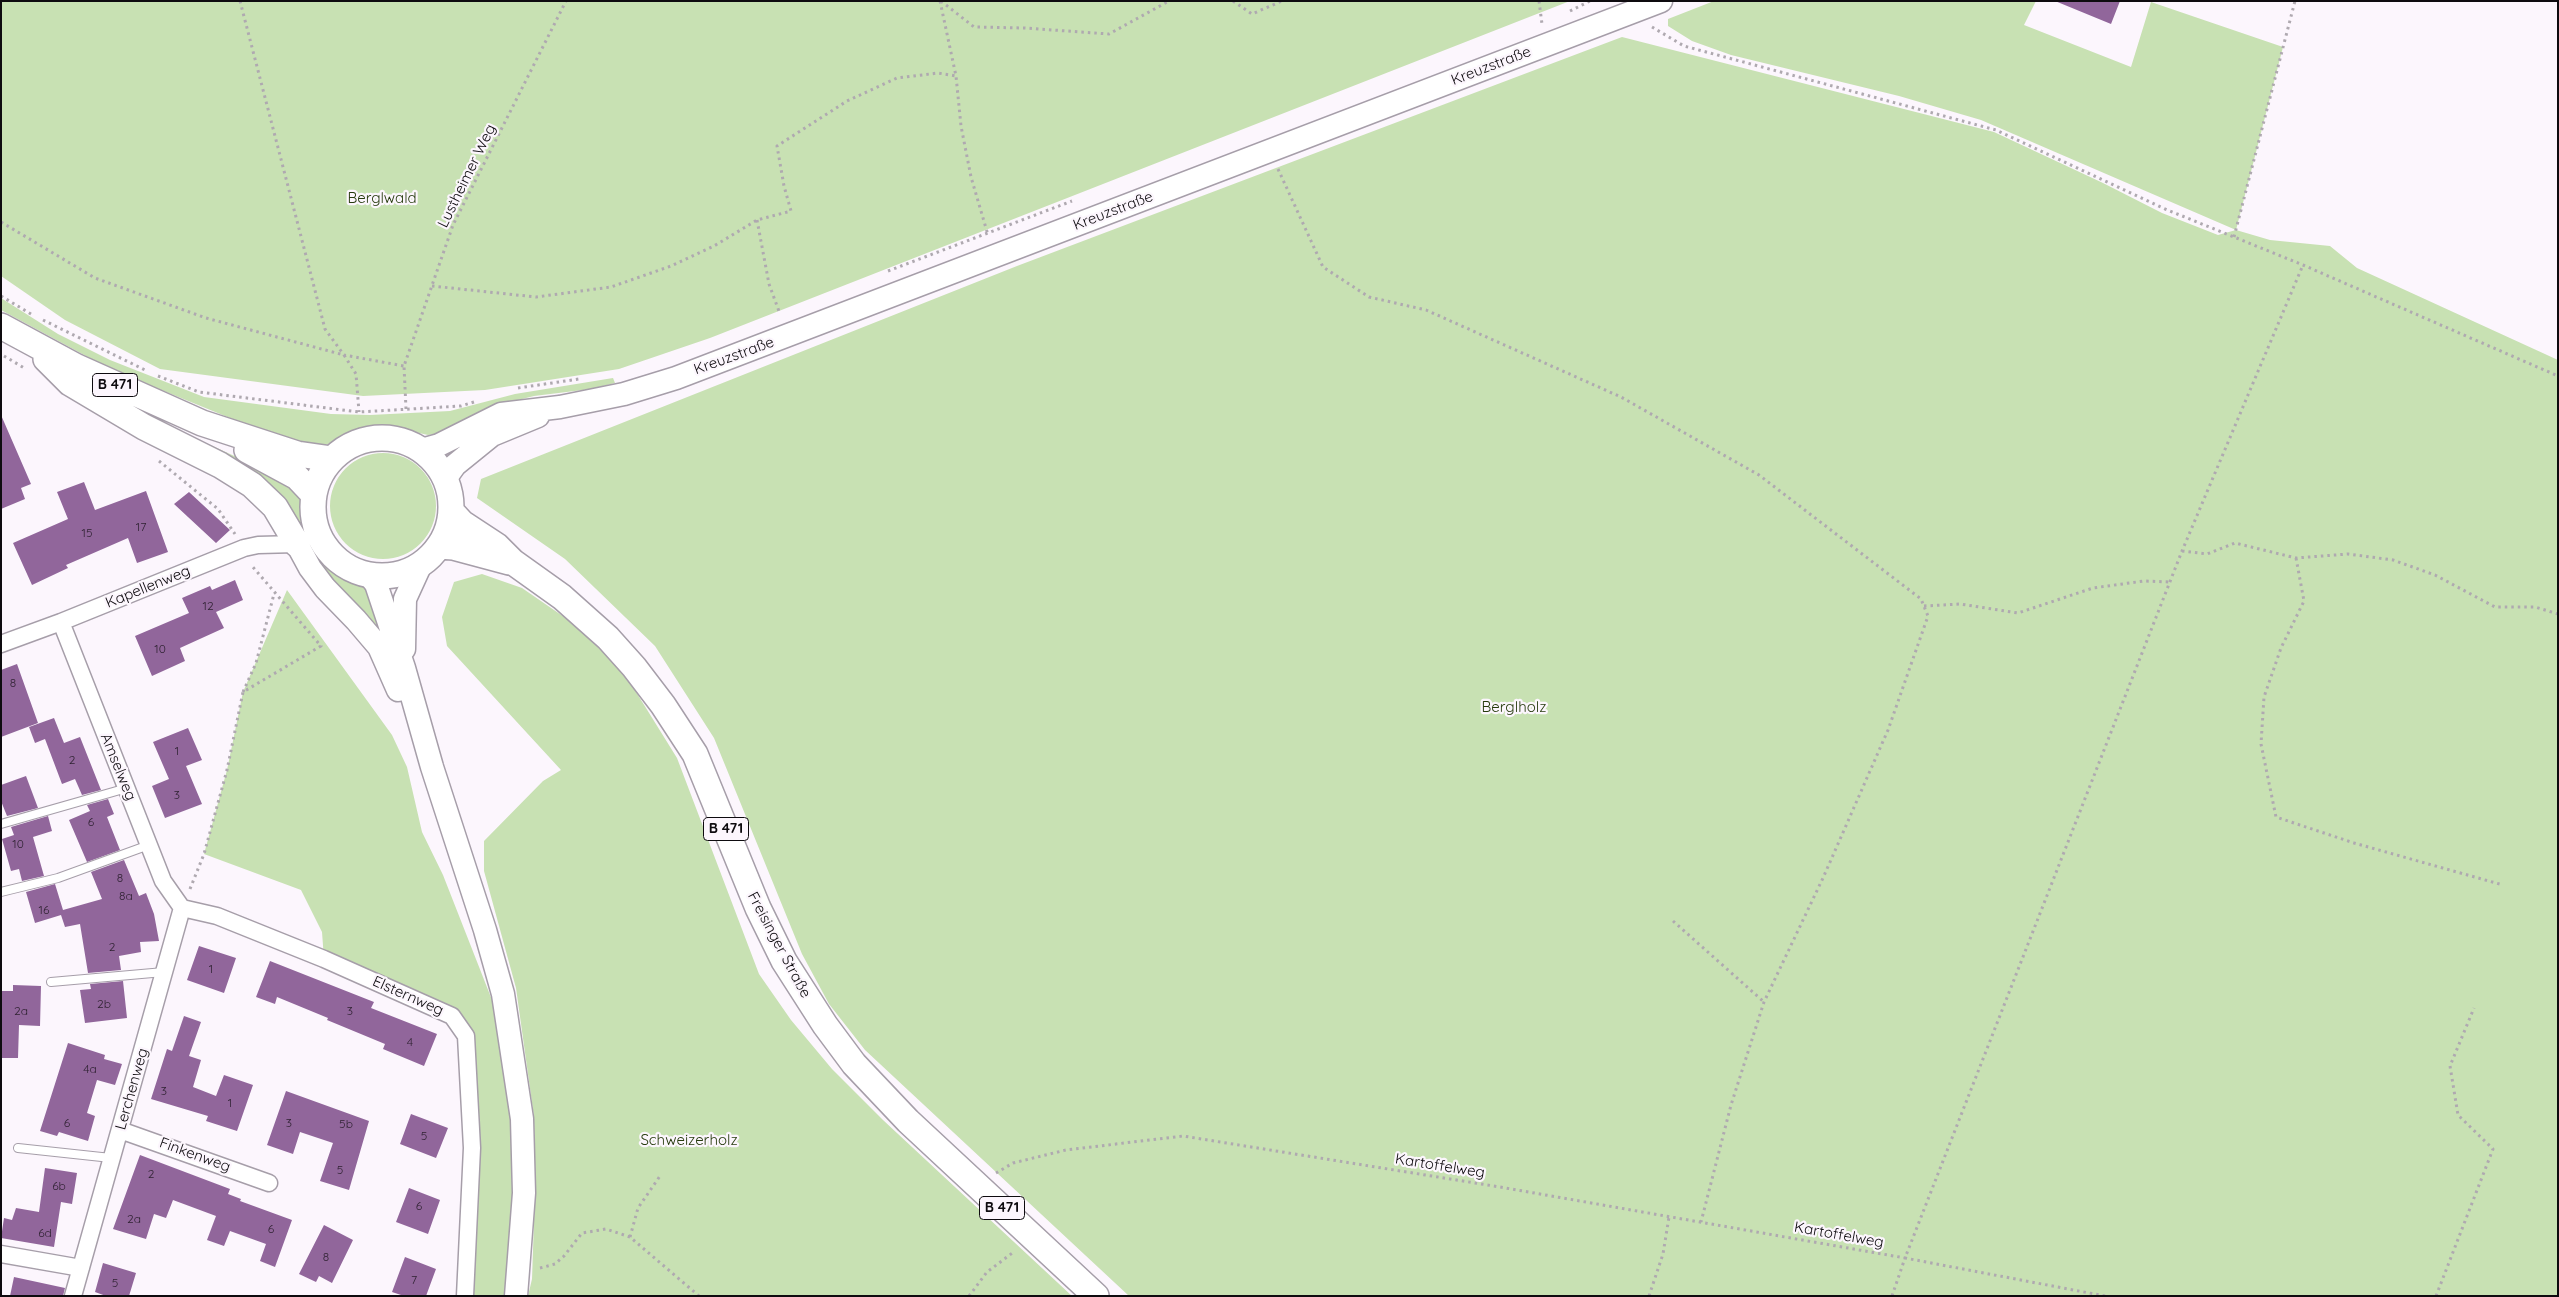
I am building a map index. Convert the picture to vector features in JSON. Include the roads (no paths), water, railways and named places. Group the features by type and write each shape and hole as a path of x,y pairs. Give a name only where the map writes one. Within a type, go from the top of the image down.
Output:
{"main road":[{"name":"Kreuzstraße","path":"421,450 438,445 501,414 560,407 624,394 676,378 1661,1"},
{"name":"B 471","path":"1,326 128,391 202,423 298,454 332,459"},
{"path":"31,343 70,383 144,428 220,464 252,485 275,508 310,568 325,588 379,647 432,767"},
{"name":"Kreuzstraße","path":"445,479 455,465 492,436 560,407"},
{"name":"B 471","path":"202,423 297,477 314,496"},
{"path":"404,668 405,599 421,564 439,546 445,535 451,511 450,495 445,479 435,463 421,450 403,441 384,438 365,440 347,447 332,459 320,476 314,496 314,517 320,537 332,554 349,567 369,575 396,574 421,564"},
{"name":"B 471","path":"451,511 462,523 497,546 513,562"},
{"name":"B 471","path":"439,546 453,547 513,562"},
{"name":"Freisinger Straße","path":"513,562 562,597 608,638 663,705 695,754 758,908 804,994 854,1064 908,1121 1096,1296"},
{"path":"369,575 376,584 404,668 432,767 485,930 503,994 522,1118 524,1193 516,1296"}],"street":[{"name":"Kapellenweg","path":"1,644 61,622 244,548 296,544"},
{"name":"Amselweg","path":"61,622 163,881 182,908"},
{"name":"Lerchenweg","path":"72,1296 166,971 182,908"},
{"name":"Elsternweg","path":"182,908 226,919 324,959 452,1016 466,1036 472,1148 465,1296"},
{"name":"Finkenweg","path":"120,1130 269,1182"},
{"path":"1,1254 81,1268"}],"lane":[{"path":"1,824 127,788"},
{"path":"1,892 58,878 149,845"},
{"path":"51,982 166,971"},
{"path":"18,1148 111,1158"}],"park label":[{"name":"Berglwald","path":"382,198"},
{"name":"Berglholz","path":"1514,707"},
{"name":"Schweizerholz","path":"689,1140"}]}
